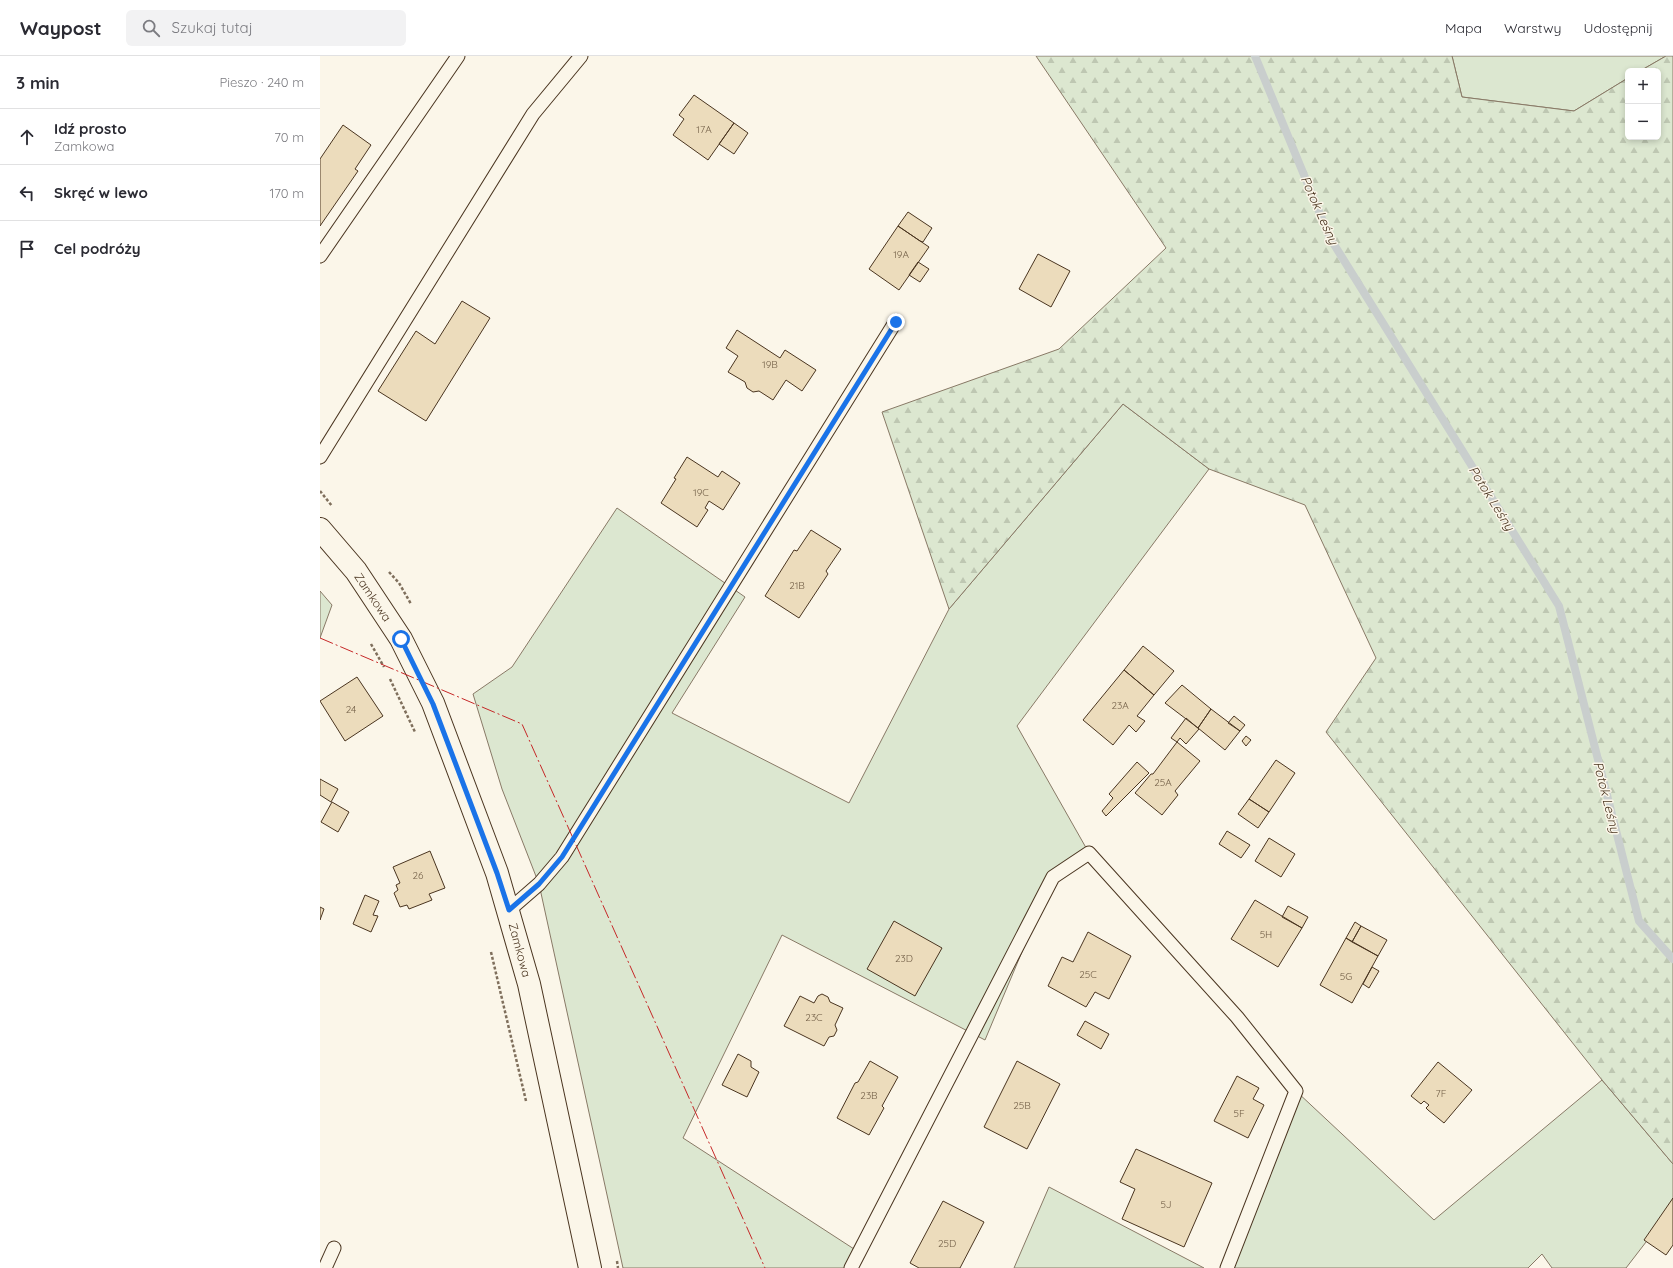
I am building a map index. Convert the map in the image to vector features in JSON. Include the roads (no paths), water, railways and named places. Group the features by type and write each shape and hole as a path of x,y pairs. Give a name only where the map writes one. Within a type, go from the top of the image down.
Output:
{"street":[{"name":"Zamkowa","path":"320,529 356,571 401,639 433,704 497,873 509,910 529,984 590,1268"}],"lane":[{"path":"320,256 458,56"},
{"path":"320,458 533,114 581,56"},
{"path":"509,910 539,884 562,857 896,322"},
{"path":"851,1268 1053,878 1089,853 1237,1018 1296,1091 1227,1268"},
{"path":"325,1268 334,1248"}],"waterway":[{"name":"Potok Leśny","path":"1255,56 1330,238 1559,606 1639,921 1673,959"}]}
